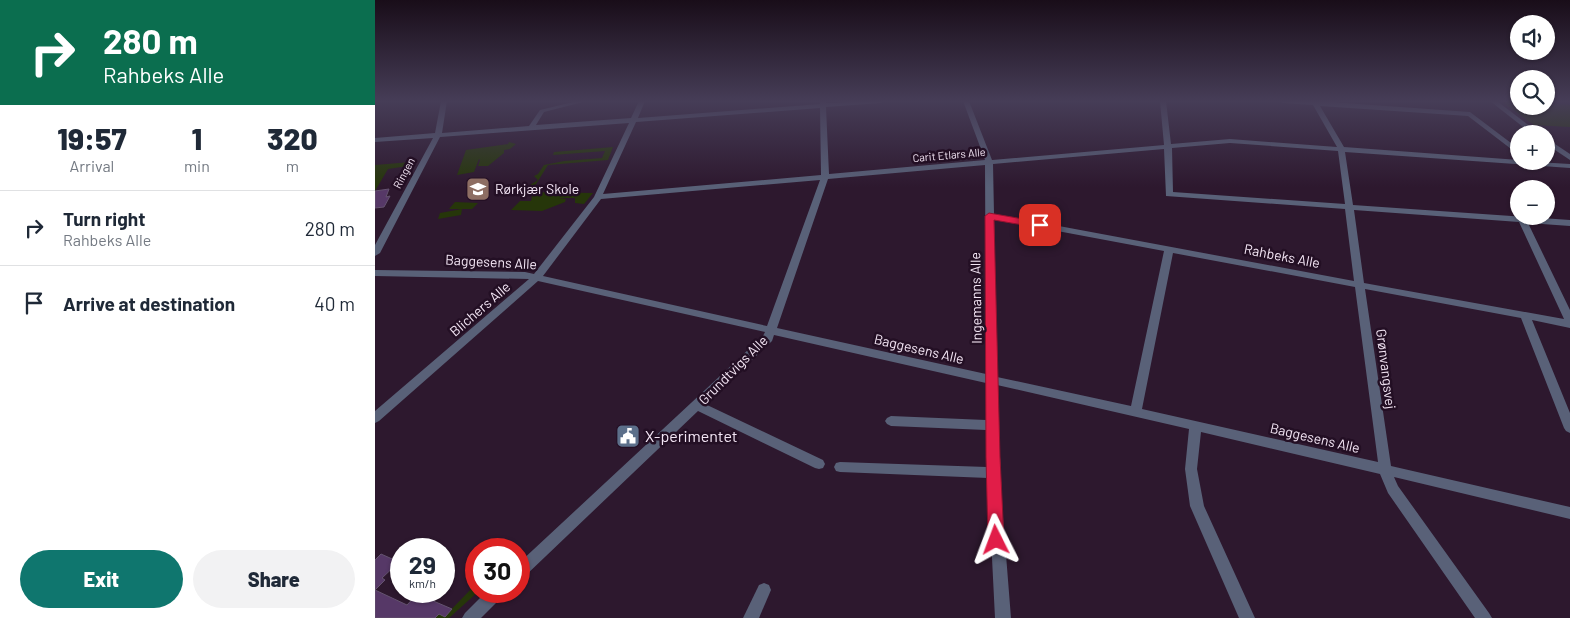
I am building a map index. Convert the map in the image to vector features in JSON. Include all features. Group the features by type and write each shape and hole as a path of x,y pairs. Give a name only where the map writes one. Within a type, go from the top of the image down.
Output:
{"street":[{"name":"Ringen","path":"375,253 439,130"},
{"path":"375,140 503,130"},
{"name":"Blichers Alle","path":"375,418 536,278 598,197 630,130"},
{"name":"Grundtvigs Alle","path":"530,562 698,406 768,338 825,177 824,130"},
{"name":"Ingemanns Alle","path":"977,130 989,162 993,473 997,556 1003,618"},
{"path":"1166,130 1169,194 1510,218"},
{"name":"Grønvangsvej","path":"1331,130 1341,148 1385,470 1393,489 1484,618"},
{"path":"1490,130 1510,146"},
{"name":"Carit Etlars Alle","path":"598,197 1230,141 1510,161"},
{"path":"1555,147 1570,158"},
{"name":"Carit Etlars Alle","path":"1555,164 1570,166"},
{"name":"Rahbeks Alle","path":"989,216 1525,316 1570,322"},
{"path":"1555,222 1570,223"},
{"path":"1525,225 1570,322"},
{"path":"1137,412 1169,249"},
{"name":"Baggesens Alle","path":"375,273 525,275 1137,412 1570,513"},
{"path":"1525,316 1570,428"},
{"path":"698,406 819,464"},
{"path":"891,421 992,425"},
{"path":"1195,427 1191,469 1197,506 1247,618"},
{"path":"840,467 993,473"},
{"path":"751,618 764,590"},
{"path":"470,618 486,603"}],"green space":[{"path":"509,142 516,144 510,149 504,150 504,153 488,166 478,166 479,159 474,172 457,175 466,150 508,144"},
{"path":"613,147 608,160 548,165 531,192 593,193 584,204 575,203 575,198 559,198 566,199 565,202 542,211 511,210 520,201 531,201 532,197 528,194 530,185 538,180 534,176 538,174 544,165 564,161 602,158 605,151 553,155 554,152"},
{"path":"411,162 408,166 388,169 375,191 375,165"},
{"path":"455,202 478,203 472,209 449,209"},
{"path":"462,209 461,215 438,219 440,213"},
{"path":"465,595 466,603 449,618 435,618 439,614 445,616"}],"building":[{"path":"389,189 386,197 390,196 384,207 375,208 375,191"},
{"path":"381,554 390,558 390,570 382,578 385,580 375,590 375,560"},
{"path":"375,590 390,597 390,603 407,605 409,603 438,603 452,609 445,617 439,614 435,618 375,618"}],"place":[{"name":"Rørkjær Skole","path":"478,189"},
{"name":"X-perimentet","path":"628,436"}],"route":[{"path":"996,540 989,216 1040,225"}]}
